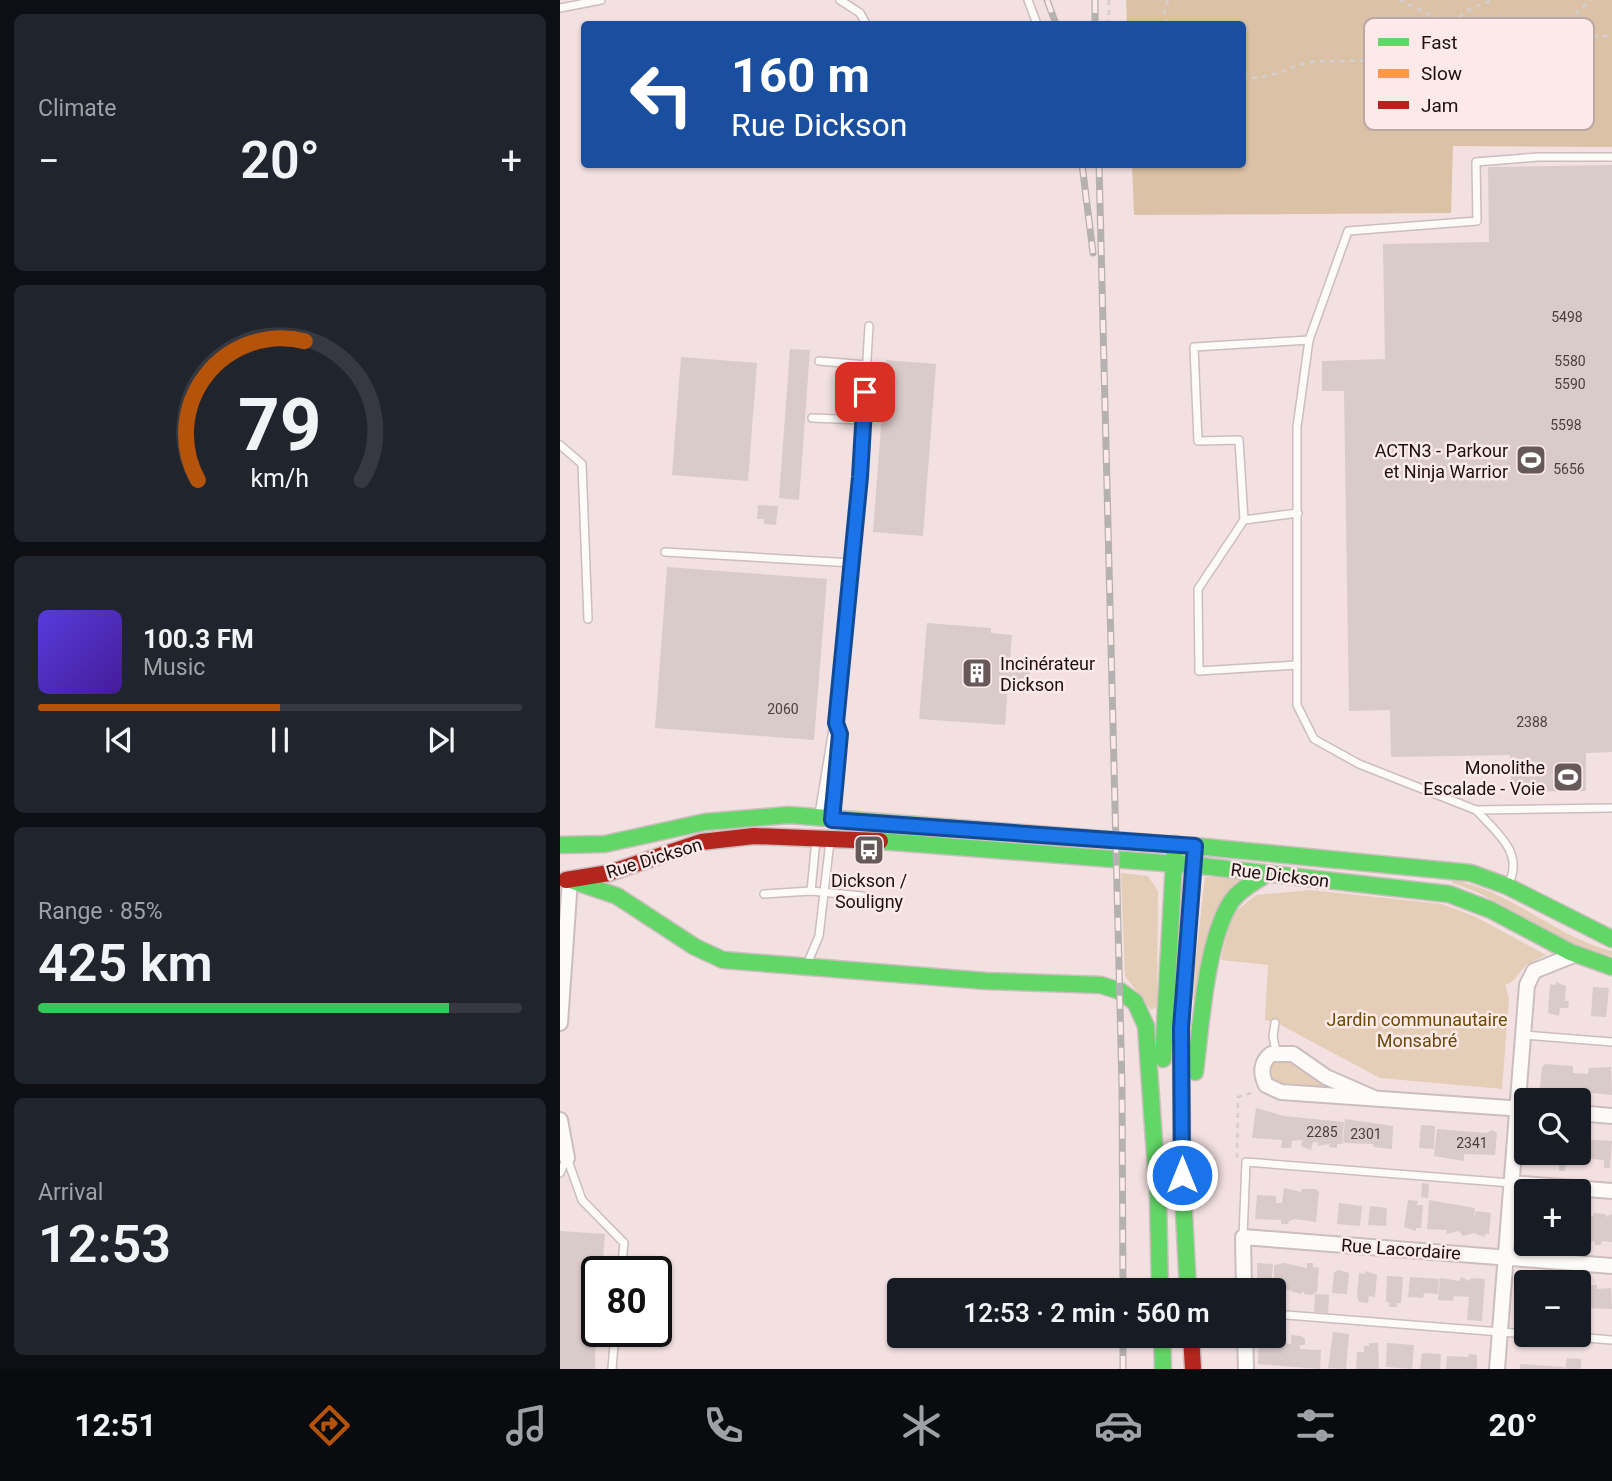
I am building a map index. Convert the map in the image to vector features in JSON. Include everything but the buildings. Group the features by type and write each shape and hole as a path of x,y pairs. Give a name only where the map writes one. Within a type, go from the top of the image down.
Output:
{"main road":[{"name":"Rue Dickson","path":"560,845 633,839 725,820 775,815 1195,846 1471,873 1507,886 1612,939"},
{"path":"725,820 629,853 579,863 565,880 617,896 695,947 723,960 986,981 1101,985 1119,990 1135,1002 1146,1026 1156,1169 1160,1278"},
{"name":"Rue Dickson","path":"565,880 609,873 717,839 754,836 823,838 1193,865 1449,894 1479,905 1574,955 1612,967"},
{"path":"1156,1169 1175,845"},
{"path":"1187,937 1195,846"},
{"path":"1182,1175 1201,1030 1219,932 1233,900 1265,875"},
{"path":"1184,976 1181,1028 1182,1175 1187,1278"},
{"path":"1162,1348 1163,1369"},
{"path":"1192,1348 1193,1369"}],"street":[{"path":"560,1023 565,880"},
{"path":"1521,1088 1522,1035 1527,985 1531,973 1574,955"},
{"path":"1374,1098 1326,1077 1293,1055 1276,1052 1266,1058 1261,1072 1266,1085 1281,1093 1514,1108"},
{"path":"1591,1115 1612,1116"},
{"path":"560,1119 568,1158"},
{"path":"1497,1369 1514,1161"},
{"path":"1511,1183 1612,1191"},
{"path":"1243,1237 1244,1278"},
{"name":"Rue Lacordaire","path":"1243,1237 1612,1266"},
{"path":"1245,1348 1246,1369"}],"lane":[{"path":"560,8 601,0"},
{"path":"1028,0 1036,21"},
{"path":"844,1 860,13 864,21"},
{"path":"1612,157 1476,162 1477,221 1348,231 1309,340 1297,427 1297,705 1314,739 1359,764 1476,810 1612,808"},
{"path":"811,891 823,838 830,734 836,723 853,563 869,326"},
{"path":"1297,665 1199,671 1198,589 1244,520 1239,440 1198,441 1194,347 1309,340"},
{"path":"819,361 867,365"},
{"path":"812,418 864,420"},
{"path":"560,445 582,464 588,619"},
{"path":"1244,520 1298,513"},
{"path":"665,552 853,563"},
{"path":"803,968 816,946 824,892 823,838 840,734 836,723"},
{"path":"1476,810 1512,851 1513,875 1507,886"},
{"path":"764,894 811,891 862,896"},
{"path":"1275,1023 1273,1036 1276,1052"},
{"path":"1522,1035 1612,1042"},
{"path":"560,1173 568,1158"},
{"path":"568,1158 582,1200 624,1243 623,1256"},
{"path":"1243,1237 1246,1162 1511,1183"},
{"path":"1286,1315 1514,1333"},
{"path":"1591,1338 1612,1340"},
{"path":"612,1369 614,1347"}],"path":[{"path":"1109,0 1109,21"},
{"path":"1166,21 1164,14 1168,0"},
{"path":"1399,0 1434,18"},
{"path":"1457,18 1475,6 1495,0"},
{"path":"1571,18 1591,0"},
{"path":"1594,35 1612,36"},
{"path":"1246,78 1272,77 1308,63 1364,60"}],"green space":[{"path":"1121,873 1148,876 1158,891 1157,1007 1151,1010 1125,976"},
{"path":"1205,877 1243,878 1198,1000 1191,999"},
{"path":"1452,880 1494,893 1571,935 1612,951 1612,956 1570,942 1473,890 1452,883"},
{"name":"Jardin communautaire Monsabré","path":"1310,890 1442,904 1476,917 1546,955 1526,965 1512,982 1505,985 1509,998 1502,1089 1380,1078 1277,1023 1265,1020 1268,965 1221,960 1231,915 1256,895"},
{"path":"1277,1059 1286,1060 1324,1083 1323,1087 1284,1084 1272,1079 1271,1065"}],"shaded area":[{"path":"1126,0 1612,0 1612,147 1453,146 1451,213 1134,215 1132,168 1246,168 1246,21 1127,21"}],"railway":[{"path":"1047,0 1055,21"},
{"path":"1095,0 1095,21"},
{"path":"1082,168 1093,253"},
{"path":"1099,168 1122,1087 1123,1278"},
{"path":"1123,1348 1123,1369"}],"traffic: fast":[{"path":"560,845 605,844 705,822 789,815 1085,838"},
{"path":"880,841 1190,865"},
{"path":"1163,1059 1175,844"},
{"path":"1195,846 1471,873 1507,886 1612,939"},
{"path":"1193,865 1449,894 1491,910 1570,952 1612,967"},
{"path":"1195,1072 1206,984 1216,938 1231,902 1246,887 1265,875"},
{"path":"570,880 617,896 695,947 723,960 986,981 1101,985 1120,991 1135,1002 1146,1026 1156,1169"},
{"path":"1181,1026 1182,1175 1187,1278"},
{"path":"1157,1154 1160,1278"},
{"path":"1162,1348 1163,1369"}],"traffic: slow":[{"path":"1085,838 1192,846"}],"traffic: jam":[{"path":"566,880 609,873 701,842 754,836 880,841"},
{"path":"1189,917 1195,846"},
{"path":"1192,1348 1193,1369"}],"place":[{"name":"ACTN3 - Parkour et Ninja Warrior","path":"1531,460"},
{"name":"Incinérateur Dickson","path":"977,673"},
{"name":"Monolithe Escalade - Voie","path":"1568,777"},
{"name":"Dickson / Souligny","path":"869,850"}],"route":[{"path":"865,392 844,663 836,723 840,734 832,820 1195,846 1181,1028 1182,1175"}]}
